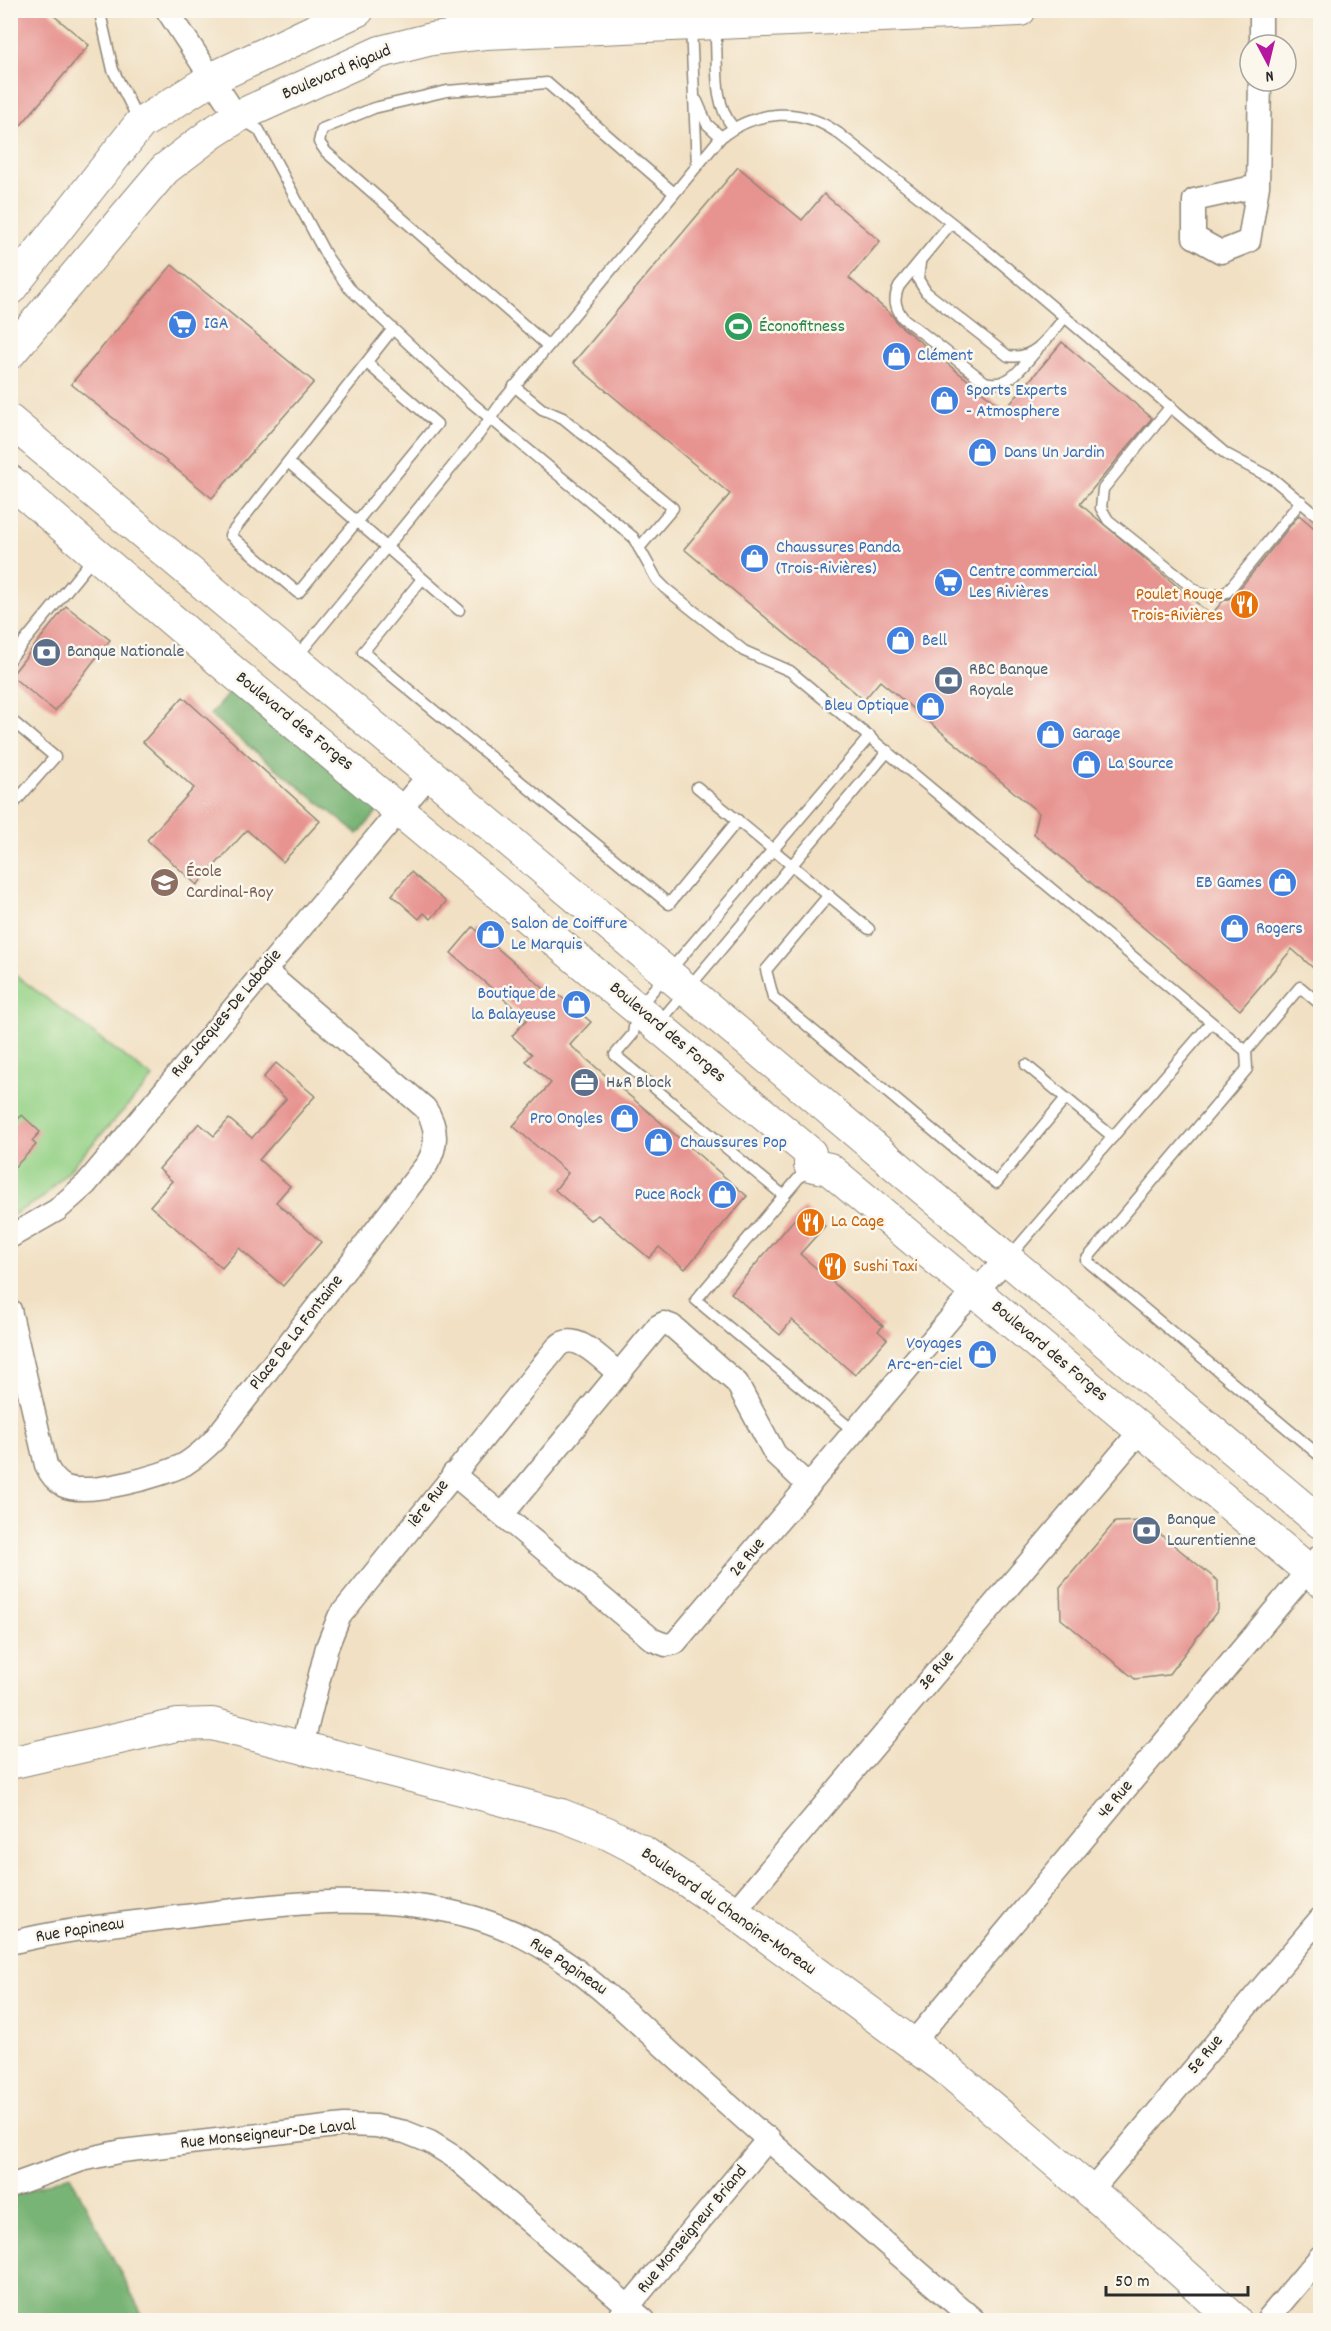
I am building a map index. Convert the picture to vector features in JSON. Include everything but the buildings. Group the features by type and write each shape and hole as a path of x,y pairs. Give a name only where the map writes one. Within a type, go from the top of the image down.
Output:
{"main road":[{"path":"10,289 140,124 211,79 358,10"},
{"name":"Boulevard Rigaud","path":"10,353 165,169 237,117 380,52 432,39 484,33 703,18 1020,10"},
{"path":"10,421 1320,1522"},
{"name":"Boulevard des Forges","path":"10,480 226,666 400,809 642,1022 810,1153 810,1165 829,1169 1141,1430 1317,1568"},
{"name":"Boulevard du Chanoine-Moreau","path":"10,1763 190,1723 224,1726 552,1813 593,1826 640,1850 734,1912 945,2068 1091,2191 1235,2320"}],"street":[{"path":"167,10 237,117"},
{"path":"1261,10 1261,33"},
{"path":"1258,186 1260,93"},
{"name":"Rue Jacques-De Labadie","path":"10,1237 50,1215 77,1193 430,774"},
{"name":"Place De La Fontaine","path":"10,1310 46,1465 56,1481 72,1488 89,1489 174,1469 195,1458 214,1440 427,1164 432,1155 436,1135 431,1116 425,1108 264,970"},
{"name":"2e Rue","path":"453,1474 653,1640 666,1645 679,1640 976,1291 1007,1259"},
{"path":"503,1514 658,1326 669,1324 737,1383 778,1458 809,1486"},
{"name":"1ère Rue","path":"302,1746 327,1647 339,1617 561,1343 571,1340 581,1344 619,1374"},
{"name":"3e Rue","path":"734,1912 1141,1430"},
{"name":"4e Rue","path":"912,2044 1317,1568"},
{"name":"Rue Papineau","path":"10,1943 82,1929 326,1901 389,1902 431,1907 478,1918 528,1939 588,1977 974,2320"},
{"name":"5e Rue","path":"1091,2191 1320,1919"},
{"name":"Rue Monseigneur-De Laval","path":"10,2186 82,2160 122,2151 344,2126 391,2128 418,2136 454,2157 630,2316"},
{"name":"Rue Monseigneur Briand","path":"630,2316 769,2138"},
{"path":"1267,2320 1320,2257"}],"lane":[{"path":"96,10 100,13 113,70 140,124"},
{"path":"697,166 693,118 703,18"},
{"path":"703,18 724,117 733,127"},
{"path":"548,346 326,152 319,142 322,129 374,108 447,91 547,83 674,193"},
{"path":"695,92 703,117 721,137"},
{"path":"294,660 491,418 514,386 721,137 733,127 777,114 816,118 838,133 1065,317 1232,459 1264,474 1320,518"},
{"path":"237,117 259,130 338,274 392,330 491,418 633,537 657,579 666,589 744,651 790,671 1246,1051"},
{"path":"951,223 899,286 895,295 897,310 980,380 991,384 1006,382 1014,376 1065,317"},
{"path":"921,260 918,279 926,291 1003,354 1019,358 1037,350"},
{"path":"368,363 437,424 298,593 230,535 392,330"},
{"path":"514,386 542,410 563,418 673,508 639,548"},
{"path":"1171,406 1103,489 1101,508 1108,520 1199,593 1213,596 1227,592 1301,501"},
{"path":"288,462 459,610"},
{"path":"10,659 97,554"},
{"path":"422,579 363,652 669,904 738,820"},
{"path":"10,719 55,757 10,808"},
{"path":"784,1196 615,1055 677,981 773,850 870,736"},
{"path":"642,1022 677,981 792,865 888,751"},
{"path":"697,787 869,929"},
{"path":"829,895 766,970 773,997 996,1183 1066,1098"},
{"path":"1320,1004 1300,987 1246,1051 1247,1069 1086,1260 1320,1456"},
{"path":"1007,1259 1212,1023"},
{"path":"1026,1065 1113,1137"},
{"path":"810,1165 696,1300 855,1432"}],"green space":[{"path":"242,678 388,800 358,834 210,715"},
{"path":"10,971 153,1078 44,1197 11,1216"},
{"path":"70,2175 140,2310 142,2320 11,2320 10,2197"}],"place":[{"name":"IGA","path":"183,324"},
{"name":"Éconofitness","path":"738,327"},
{"name":"Clément","path":"896,356"},
{"name":"Sports Experts - Atmosphere","path":"945,401"},
{"name":"Dans Un Jardin","path":"983,453"},
{"name":"Chaussures Panda (Trois-Rivières)","path":"755,558"},
{"name":"Centre commercial Les Rivières","path":"948,582"},
{"name":"Poulet Rouge Trois-Rivières","path":"1244,605"},
{"name":"Bell","path":"901,641"},
{"name":"Banque Nationale","path":"46,652"},
{"name":"RBC Banque Royale","path":"948,680"},
{"name":"Bleu Optique","path":"930,706"},
{"name":"Garage","path":"1051,734"},
{"name":"La Source","path":"1087,764"},
{"name":"École Cardinal-Roy","path":"165,882"},
{"name":"EB Games","path":"1283,883"},
{"name":"Rogers","path":"1235,929"},
{"name":"Salon de Coiffure Le Marquis","path":"490,934"},
{"name":"Boutique de la Balayeuse","path":"577,1004"},
{"name":"H&R Block","path":"585,1083"},
{"name":"Pro Ongles","path":"624,1119"},
{"name":"Chaussures Pop","path":"659,1143"},
{"name":"Puce Rock","path":"722,1195"},
{"name":"La Cage","path":"810,1222"},
{"name":"Sushi Taxi","path":"832,1267"},
{"name":"Voyages Arc-en-ciel","path":"983,1354"},
{"name":"Banque Laurentienne","path":"1146,1530"}]}
